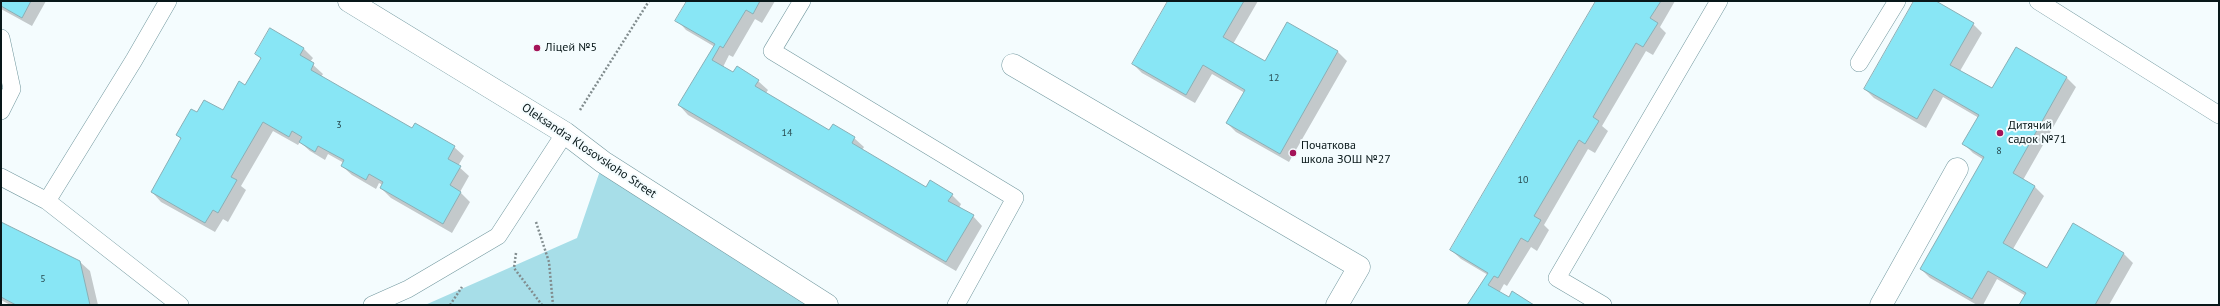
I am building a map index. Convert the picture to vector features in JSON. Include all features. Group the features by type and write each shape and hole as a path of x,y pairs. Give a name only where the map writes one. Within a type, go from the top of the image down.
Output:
{"street":[{"name":"Oleksandra Klosovskoho Street","path":"349,1 565,133 603,162 827,305"},
{"path":"1013,65 1359,266 1337,305"},
{"path":"1881,305 1957,169"}],"lane":[{"path":"47,201 134,60 168,1"},
{"path":"802,1 772,51 1015,198 956,305"},
{"path":"1603,305 1557,278 1719,1"},
{"path":"1859,63 1897,1"},
{"path":"2038,1 2219,115"},
{"path":"1,38 12,89 1,111"},
{"path":"372,305 408,289 498,236 565,133"},
{"path":"1,177 47,201 180,305"}],"path":[{"path":"565,133 649,1"},
{"path":"526,191 549,262 553,305"},
{"path":"517,245 514,268 542,305"}],"shaded area":[{"path":"603,162 827,305 425,305 577,238"}],"building":[{"path":"1,1 31,1 22,18 1,6"},
{"path":"687,1 760,1 753,14 746,10 723,48 720,46 712,60 733,72 737,66 759,80 755,86 829,130 833,124 855,137 852,143 926,187 930,180 953,194 948,201 974,215 946,262 678,105 715,44 675,21"},
{"name":"Початкова школа ЗОШ №27","path":"1168,1 1244,1 1223,37 1265,61 1287,22 1338,51 1280,154 1226,123 1245,90 1203,65 1186,95 1132,64"},
{"path":"1596,1 1661,1 1650,18 1658,23 1643,47 1636,43 1593,117 1599,121 1585,144 1579,140 1534,216 1541,220 1528,242 1521,238 1498,278 1494,276 1488,285 1509,297 1512,291 1534,305 1467,305 1488,273 1450,250"},
{"path":"1914,1 1936,1 1974,23 1950,65 1992,88 2016,47 2067,77 2013,173 2035,186 2003,243 2047,268 2073,223 2124,253 2095,305 2019,305 2026,293 1988,271 1972,299 1920,269 1984,157 1962,144 1979,115 1934,89 1917,119 1864,89"},
{"path":"270,28 304,48 300,55 314,63 311,70 412,128 415,123 455,146 448,159 461,166 450,185 461,192 443,224 380,188 383,182 369,174 366,180 341,166 344,160 318,146 315,152 299,142 302,137 292,131 289,137 263,122 231,177 237,180 218,213 213,210 205,223 151,192 181,138 176,135 191,109 197,112 204,100 223,110 239,81 245,85 261,58 255,54"},
{"path":"1,222 80,261 90,305 16,305 1,297"}],"place":[{"name":"Ліцей №5","path":"537,48"},
{"name":"Дитячий садок №71","path":"2000,133"},
{"name":"Початкова школа ЗОШ №27","path":"1293,153"}]}
